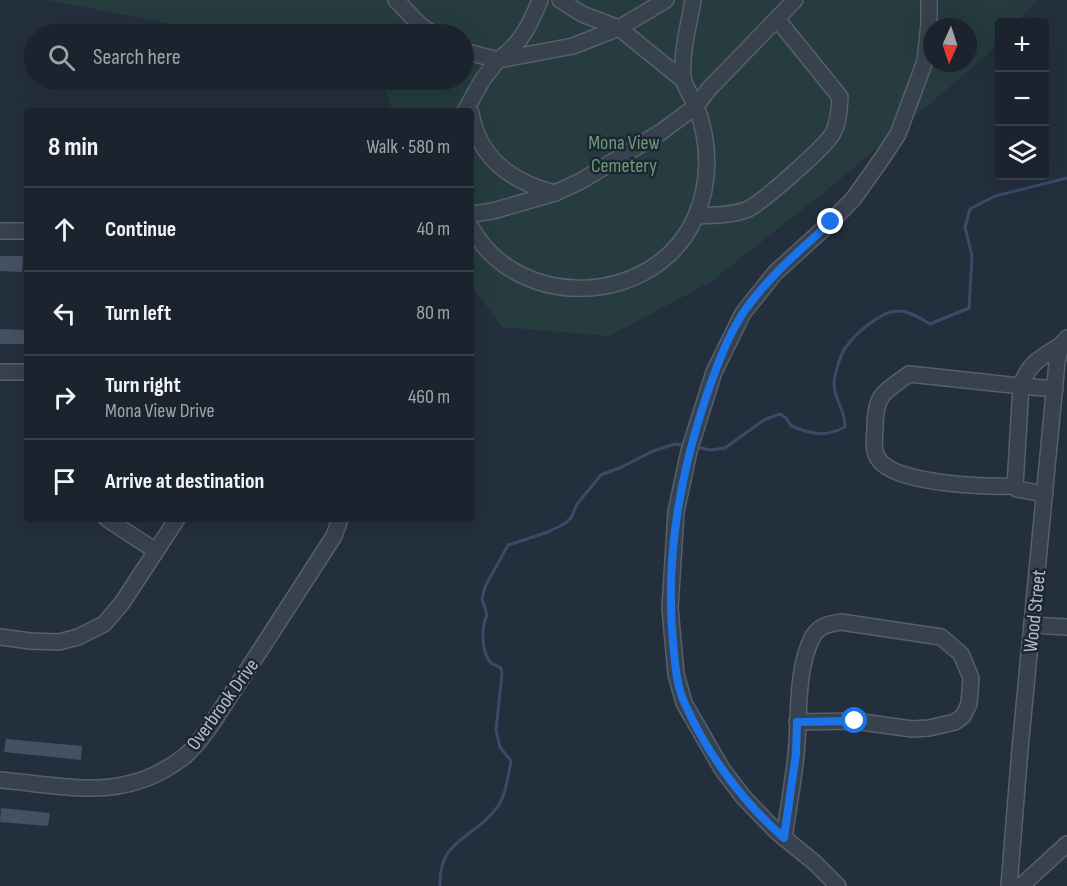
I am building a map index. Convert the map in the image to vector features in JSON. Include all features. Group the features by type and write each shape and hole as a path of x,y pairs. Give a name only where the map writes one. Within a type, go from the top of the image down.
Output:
{"street":[{"path":"396,0 419,24"},
{"path":"469,108 483,79 498,60 518,43 540,0"},
{"path":"474,233 491,255 508,268 530,279 574,289 592,288 642,275 675,248 688,232 696,216 705,184 707,165 705,133 696,106 683,80 619,28 582,14 560,0"},
{"path":"474,54 498,60 573,46 619,28 666,0"},
{"path":"683,80 684,57 693,0"},
{"path":"474,214 493,211 555,193 581,181 681,118 696,106 709,88 795,0"},
{"path":"838,886 762,817 722,769 684,703 676,674 670,608 676,512 691,445 714,372 743,314 775,273 854,198 884,157 897,134 925,61 929,0"},
{"path":"696,216 729,215 748,209 814,155 826,144 834,131 840,97 777,19"},
{"path":"474,124 481,146 513,178 555,193"},
{"path":"0,231 24,231"},
{"path":"1015,486 1021,386 1025,373 1038,359 1064,341"},
{"name":"Wood Street","path":"1009,886 1055,389 1064,341"},
{"path":"0,372 24,372"},
{"path":"1045,494 1017,489 1015,486 986,486 910,477 882,464 874,451 875,415 881,394 909,374 1055,389"},
{"path":"112,522 156,551"},
{"path":"0,637 51,643 70,640 104,624 123,603 175,522"},
{"name":"Overbrook Drive","path":"0,780 91,788 112,787 149,777 184,756 199,740 262,648 334,536 339,522"},
{"path":"784,838 796,754 797,722 798,701 805,659 814,635 824,624 841,622 941,637 961,654 971,678 969,704 963,716 955,722 912,729 855,721 797,722"},
{"path":"1033,625 1067,627"},
{"path":"1020,886 1067,844"}],"green space":[{"name":"Mona View Cemetery","path":"47,0 1038,0 1021,18 995,18 995,46 977,64 977,18 923,18 923,72 967,72 821,195 709,283 609,336 502,327 474,289 474,108 391,108 386,90 474,90 474,24 173,24"}],"building":[{"path":"0,256 23,256 22,272 0,271"},
{"path":"0,329 24,330 24,344 0,344"},
{"path":"6,739 82,746 81,760 4,752"},
{"path":"1,808 50,813 48,826 0,822"}],"waterway":[{"path":"696,447 710,450 725,448 764,420 780,414 791,426 812,433 831,433 845,427 844,415 835,394 834,382 840,359 850,342 862,330 885,314 907,312 930,324 969,308 972,256 965,227 970,209 995,196 1067,178"},
{"path":"440,886 441,870 451,848 489,817 498,806 508,779 511,761 500,747 496,730 502,674 501,668 491,663 485,653 483,633 487,615 482,599 485,587 508,545 548,532 564,524 571,518 577,504 601,475 653,451 675,444 686,446"}],"route":[{"path":"831,222 775,273 743,314 714,372 698,421 676,512 670,608 676,674 684,703 722,769 744,798 784,838 796,754 797,722 855,721"}]}
